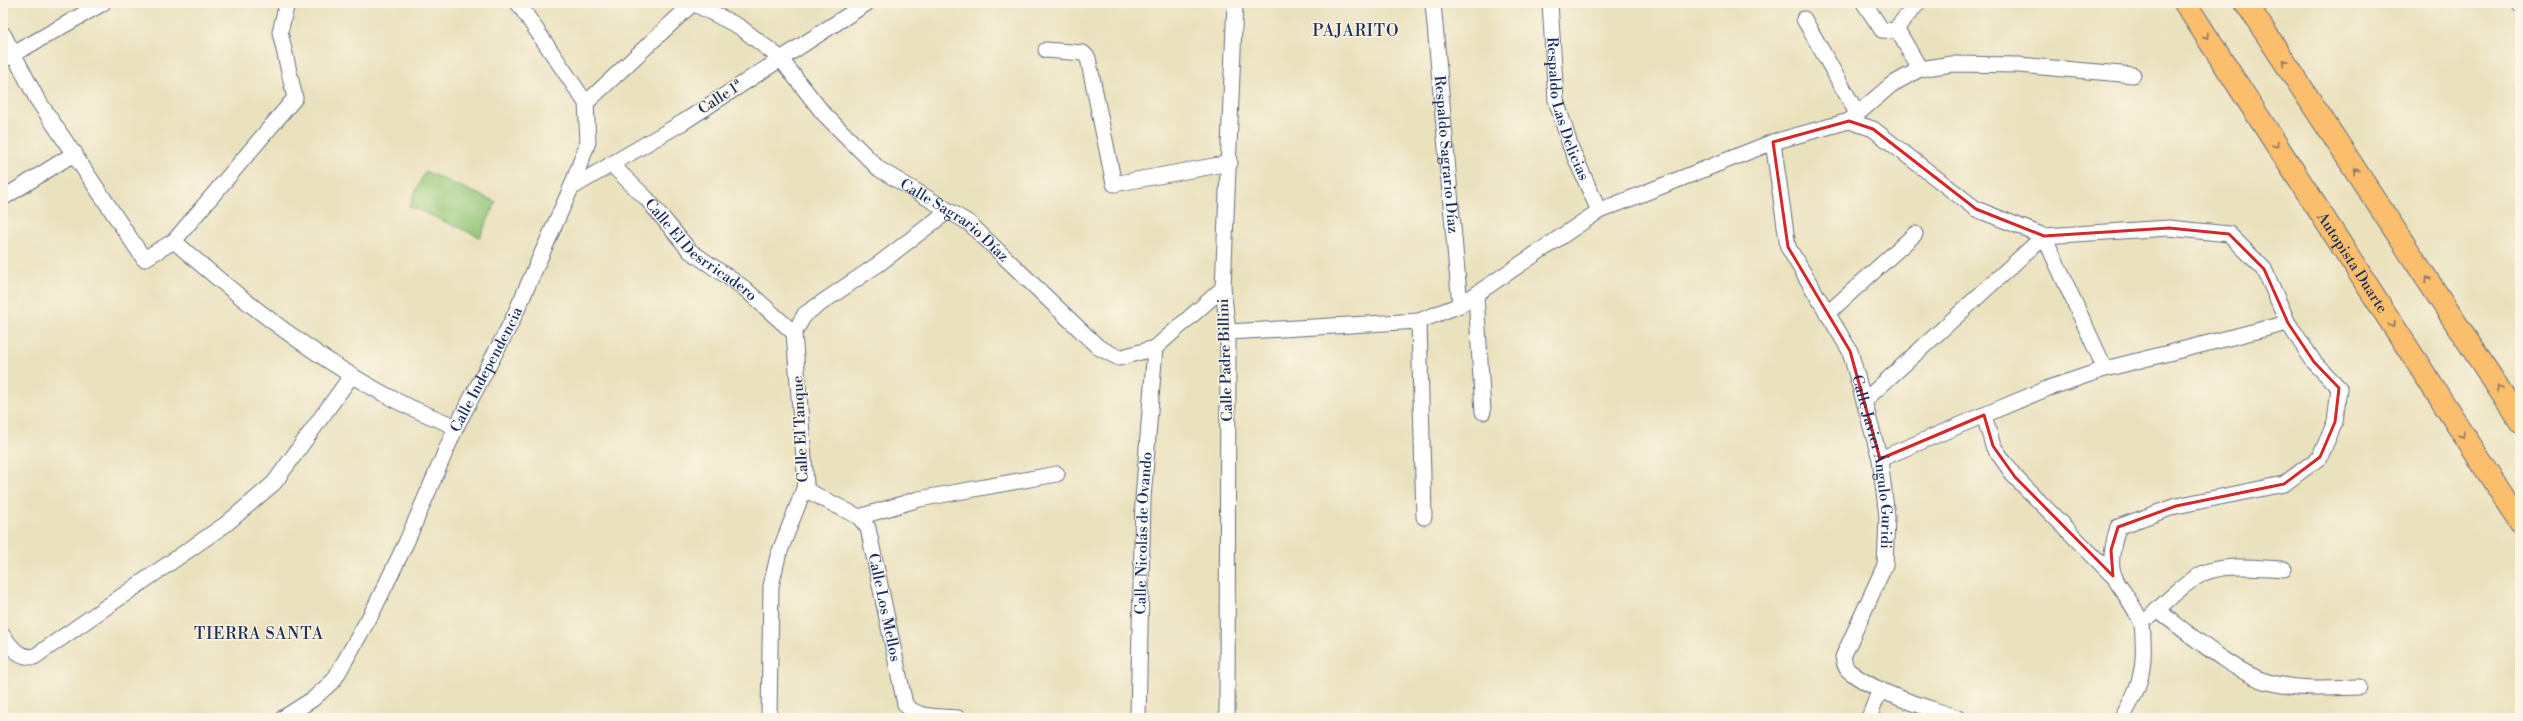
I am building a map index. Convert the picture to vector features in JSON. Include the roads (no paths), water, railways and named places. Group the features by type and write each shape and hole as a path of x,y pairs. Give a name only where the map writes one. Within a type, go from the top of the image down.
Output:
{"highway":[{"name":"Autopista Duarte","path":"2185,3 2520,522"},
{"path":"2246,3 2520,421"}],"street":[{"path":"8,58 103,3"},
{"path":"3,34 8,58 75,153 144,259 174,241 295,98 280,32 287,3"},
{"path":"518,3 586,103 693,3"},
{"name":"Calle Sagrario Díaz","path":"693,3 740,27 780,58 822,113 879,168 969,223 1098,347 1119,358 1155,348 1223,288"},
{"name":"Calle 1ª","path":"571,188 685,121 867,3"},
{"name":"Calle Padre Billini","path":"1227,718 1228,332 1223,288 1230,163 1235,3"},
{"name":"Respaldo Sagrario Díaz","path":"1433,3 1460,305"},
{"name":"Respaldo Las Delicias","path":"1550,3 1556,100 1571,148 1599,211"},
{"path":"1864,3 1882,30 1898,31"},
{"path":"1918,3 1900,21 1898,31 1920,69"},
{"path":"1804,20 1853,117 1873,129 1976,209 2044,236 2169,228 2229,234 2264,269 2288,323 2314,362 2339,388 2335,422 2320,457 2284,484 2176,506 2118,527 2111,550 2112,576"},
{"path":"1046,50 1083,53 1088,58 1114,184 1230,163"},
{"path":"1228,332 1419,321 1460,305 1599,211 1773,142 1853,117 1891,86 1920,69 1952,64 2019,65 2133,75"},
{"name":"Calle Independencia","path":"283,718 313,699 334,680 373,611 403,550 456,427 511,323 571,188 588,142 586,103"},
{"name":"Calle Javier Ángulo Guridi","path":"1773,142 1788,247 1850,350 1880,459 1887,517 1885,565 1843,657 1848,671 1880,689 1958,718"},
{"path":"3,198 75,153"},
{"name":"Calle El Desrricadero","path":"611,164 647,198 690,251 744,288 794,333"},
{"path":"794,333 805,314 880,263 948,211"},
{"path":"1827,314 1915,234"},
{"path":"2044,236 2105,369"},
{"path":"1864,401 2044,236"},
{"path":"174,241 232,291 283,329 352,375 395,400 456,427"},
{"path":"1476,295 1483,412"},
{"path":"1419,321 1424,517"},
{"path":"1880,459 2046,389 2105,369 2288,323"},
{"name":"Calle El Tanque","path":"769,718 771,586 778,556 806,484 794,333"},
{"name":"Calle Nicolás de Ovando","path":"1138,718 1143,499 1155,348"},
{"path":"3,636 13,649 23,657 34,657 226,524 274,484 352,375"},
{"path":"1984,415 1993,446 2015,477 2112,576 2142,623 2144,660 2137,693 2122,718"},
{"path":"804,489 859,517 919,499 1057,474"},
{"name":"Calle Los Mellos","path":"859,517 868,528 905,704 910,711 922,714 958,718"},
{"path":"2142,623 2184,586 2205,573 2237,568 2284,569"},
{"path":"2157,610 2242,671 2266,682 2308,689 2359,687"},
{"path":"1869,718 1880,689"}],"district":[{"name":"PAJARITO","path":"1356,30"},
{"name":"TIERRA SANTA","path":"259,633"}]}
